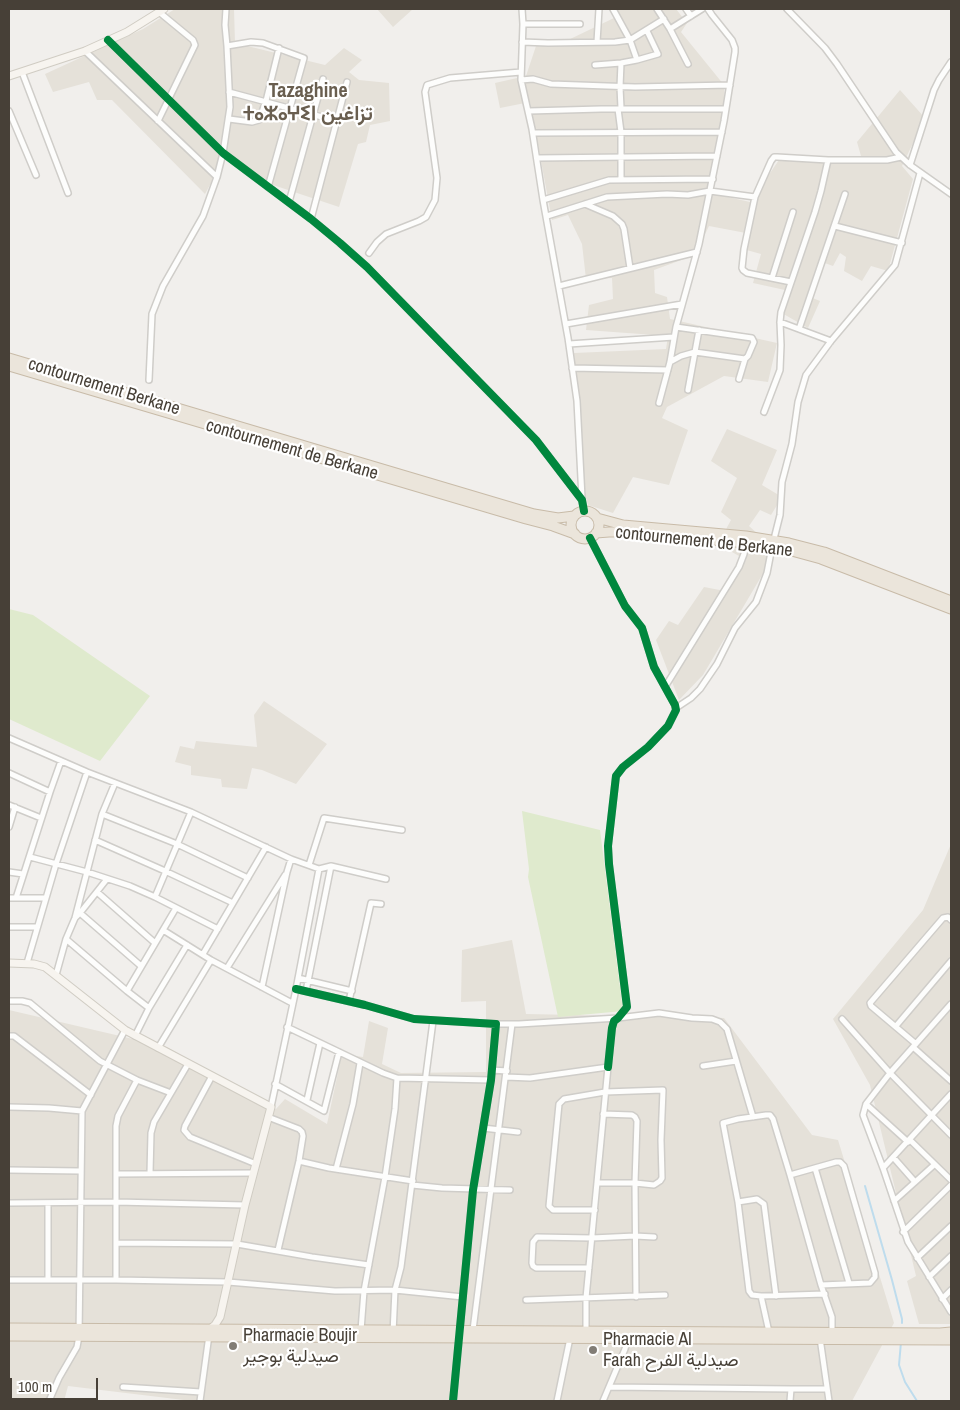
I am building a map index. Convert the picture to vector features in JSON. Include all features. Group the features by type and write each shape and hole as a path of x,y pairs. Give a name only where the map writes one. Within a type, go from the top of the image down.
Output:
{"highway":[{"name":"contournement Berkane","path":"9,358 534,514 558,518 574,516"},
{"name":"contournement de Berkane","path":"9,366 575,534"},
{"path":"584,511 592,512 597,518 599,526 593,536 582,538 575,534 571,528 571,523 577,513 584,511"},
{"path":"597,518 623,525 773,543 824,552 951,601"},
{"name":"contournement de Berkane","path":"593,536 616,532 746,543 773,543 821,559 951,609"},
{"path":"9,1328 79,1332 459,1334 570,1338 586,1335"},
{"path":"209,1333 361,1330 393,1334"},
{"path":"459,1334 473,1330 586,1335 819,1336 951,1340"},
{"path":"9,1336 79,1332"},
{"path":"628,1335 769,1332 819,1336 832,1332 951,1332"}],"street":[{"path":"149,380 152,314 163,286 203,216 224,153 229,119 226,9"},
{"path":"522,9 521,80 529,111 569,344 577,401 584,511"},
{"path":"597,42 599,9"},
{"path":"613,9 630,40 637,60"},
{"path":"657,9 670,29 688,64"},
{"path":"686,9 691,16"},
{"path":"670,29 702,9"},
{"path":"659,403 670,362 676,327 697,252 713,179 735,48 732,40 708,9"},
{"path":"786,9 825,48 890,143 902,157 920,173 951,194"},
{"path":"9,76 85,51 127,32 162,10 196,45 158,120"},
{"path":"522,42 630,40 664,19"},
{"path":"523,24 580,24"},
{"path":"595,65 622,63 658,53 647,31"},
{"path":"108,40 224,153 311,219 367,267 510,412 546,452 582,500"},
{"path":"228,46 251,42 263,43 304,58 268,187"},
{"path":"229,119 252,122 259,120 266,101 279,48"},
{"path":"85,51 217,177"},
{"path":"910,165 934,90 951,62"},
{"path":"621,180 622,156 619,109 622,63"},
{"path":"22,72 68,193"},
{"path":"369,253 376,242 386,234 426,217 434,200 437,178 425,92 427,85 450,78 521,72"},
{"path":"521,80 533,79 551,84 620,87 730,85"},
{"path":"289,202 323,80"},
{"path":"311,219 347,82"},
{"path":"229,92 337,121"},
{"path":"529,111 726,109"},
{"path":"9,111 36,175"},
{"path":"533,133 722,132"},
{"path":"537,158 717,156"},
{"path":"791,282 747,273 742,268 755,197 770,161 774,157 828,160 887,160 902,157"},
{"path":"764,412 780,370 781,312 815,212 828,160"},
{"path":"676,708 692,698 700,689 717,664 735,628 756,602 767,573 780,515 782,482 792,444 802,385 806,375 831,341 896,265 920,173"},
{"path":"543,200 602,182 713,179"},
{"path":"547,216 607,197 667,194 688,195 710,192 755,197"},
{"path":"799,329 835,226 844,194"},
{"path":"584,204 613,216 622,224 630,268"},
{"path":"772,278 793,212"},
{"path":"835,226 902,243"},
{"path":"559,286 697,252"},
{"path":"566,324 682,304"},
{"path":"780,322 831,341"},
{"path":"676,327 752,338 754,342 739,379"},
{"path":"688,390 699,330"},
{"path":"569,344 674,337"},
{"path":"670,362 680,356 695,352 746,359"},
{"path":"572,368 668,370"},
{"path":"586,1335 586,1298 612,1028 614,1021 627,1007 608,846 616,776 623,767 648,747 668,726 676,712 676,708 651,659 642,628 625,606 593,536"},
{"path":"665,687 739,567 746,543"},
{"path":"9,738 87,772 191,812 308,865 319,869 331,866 386,879"},
{"path":"16,898 61,761"},
{"path":"27,963 56,864 87,772"},
{"path":"9,773 50,792"},
{"path":"56,974 66,938 75,918 102,814 115,783"},
{"path":"9,805 41,818"},
{"path":"9,827 15,807"},
{"path":"155,897 191,812"},
{"path":"102,814 177,844 248,878"},
{"path":"308,865 324,818 402,830"},
{"path":"95,840 233,903"},
{"path":"203,954 266,847"},
{"path":"30,857 130,886 218,929"},
{"path":"262,987 287,872 292,859"},
{"path":"306,991 331,866"},
{"path":"200,1401 209,1333 220,1317 245,1205 271,1108 319,869"},
{"path":"9,872 24,874"},
{"path":"227,968 287,872"},
{"path":"75,918 107,879"},
{"path":"97,892 155,943"},
{"path":"9,898 46,898"},
{"path":"349,1001 372,902 381,904"},
{"path":"127,991 176,908"},
{"path":"80,912 142,966"},
{"path":"951,920 948,917 943,918 870,1003 951,1081"},
{"path":"9,927 37,927"},
{"path":"163,930 211,960 292,1003"},
{"path":"66,938 149,1008"},
{"path":"135,1036 149,1008 187,944"},
{"path":"158,1048 211,960"},
{"path":"896,1026 951,961"},
{"path":"9,963 27,963 46,967 125,1030 271,1108"},
{"path":"298,978 352,991"},
{"path":"296,989 414,1019 433,1021 519,1024 618,1018 659,1013 712,1019 720,1022 727,1029 753,1117"},
{"path":"9,1001 30,1003 106,1064 137,1080 171,1093"},
{"path":"950,1008 890,1072 866,1104 864,1120 883,1168 903,1232 951,1312"},
{"path":"842,1019 951,1135"},
{"path":"393,1334 395,1290 401,1267 413,1183 433,1021"},
{"path":"453,1401 473,1190 491,1080 496,1024"},
{"path":"473,1330 512,1024"},
{"path":"287,1027 383,1074 397,1078 491,1080"},
{"path":"49,1401 59,1378 77,1347 79,1332 82,1111 125,1030"},
{"path":"9,1036 14,1036 91,1095"},
{"path":"307,1100 320,1043"},
{"path":"275,1084 324,1110 338,1052"},
{"path":"703,1066 736,1060"},
{"path":"336,1168 354,1104 360,1063"},
{"path":"150,1173 151,1133 154,1122 188,1064"},
{"path":"492,1070 530,1078 608,1068"},
{"path":"212,1076 184,1130 190,1137 256,1164"},
{"path":"361,1330 364,1291 385,1177 395,1109 397,1078"},
{"path":"116,1280 116,1126 118,1116 137,1080"},
{"path":"595,1210 553,1210 549,1206 558,1104 564,1099 605,1092 663,1090 662,1178 660,1181 654,1185 598,1183"},
{"path":"883,1168 951,1094"},
{"path":"866,1104 951,1180"},
{"path":"9,1108 49,1108 82,1111"},
{"path":"604,1114 632,1114 636,1117 637,1121 635,1183 636,1297"},
{"path":"825,1294 761,1296 752,1294 749,1291 738,1202 723,1123 766,1115 773,1118 832,1317 832,1332"},
{"path":"268,1117 299,1129 302,1132 303,1139 278,1250"},
{"path":"483,1128 518,1132"},
{"path":"893,1157 915,1182"},
{"path":"299,1161 442,1188 510,1190"},
{"path":"790,1175 836,1162 840,1162 844,1166 876,1277 870,1282 821,1285"},
{"path":"894,1201 934,1164"},
{"path":"815,1168 849,1283"},
{"path":"9,1170 80,1171"},
{"path":"116,1174 253,1173"},
{"path":"903,1232 951,1185"},
{"path":"738,1202 757,1199 764,1204 776,1296"},
{"path":"9,1203 116,1202 245,1205"},
{"path":"48,1203 48,1280"},
{"path":"917,1258 951,1226"},
{"path":"589,1268 536,1268 532,1263 533,1242 537,1237 654,1237"},
{"path":"117,1243 237,1244 312,1257 369,1264"},
{"path":"929,1277 951,1256"},
{"path":"9,1280 228,1282 326,1290 395,1290 463,1297"},
{"path":"942,1299 951,1290"},
{"path":"526,1300 665,1295"},
{"path":"761,1296 769,1332"},
{"path":"603,1401 625,1349 628,1335"},
{"path":"819,1336 830,1401"},
{"path":"557,1401 570,1338"},
{"path":"123,1388 201,1392"},
{"path":"609,1388 827,1388"},
{"path":"790,1401 791,1389"}],"shaded area":[{"path":"175,9 234,9 235,43 325,65 344,48 362,60 349,72 359,80 389,83 390,121 370,125 366,142 358,144 339,207 270,184 221,157 205,194 112,100 97,100 89,82 53,92 45,74 143,29"},
{"path":"377,9 413,9 393,27"},
{"path":"613,9 676,9 687,23 681,32 724,85 725,105 710,193 750,202 779,160 861,156 857,142 900,90 925,118 902,166 913,179 888,271 871,266 862,281 844,271 846,257 840,253 833,266 822,262 810,297 820,301 808,328 780,312 785,290 753,283 761,254 743,249 746,233 709,226 695,255 654,270 655,293 667,297 670,319 777,343 768,382 724,376 667,407 662,418 688,430 669,485 633,477 613,513 588,505 582,484 574,353 666,349 668,336 586,330 589,305 613,299 612,278 586,279 582,244 568,215 552,220 530,102 500,108 495,83 526,76 537,43 566,41 614,18"},
{"path":"727,429 777,450 762,485 782,497 771,515 760,510 749,526 759,535 753,545 771,560 703,675 679,700 656,640 669,621 678,625 704,587 725,591 746,560 718,544 731,520 721,512 737,478 711,461"},
{"path":"264,701 327,744 296,784 262,770 252,768 247,789 222,787 221,779 191,775 191,766 175,762 180,746 194,749 196,741 257,747 254,715"},
{"path":"951,844 951,1324 919,1324 907,1281 916,1276 870,1085 833,1019 923,910"},
{"path":"512,940 526,1014 724,1018 812,1135 838,1140 894,1323 852,1401 192,1401 68,1386 64,1401 9,1401 9,1010 167,1047 276,1109 285,1099 327,1124 342,1054 363,1057 369,1021 388,1028 382,1064 401,1073 486,1072 486,1001 461,1002 462,950"}],"green space":[{"path":"9,609 33,615 150,696 100,761 9,719"},
{"path":"522,811 600,830 623,1011 558,1017 528,877 529,869"}],"waterway":[{"path":"865,1186 892,1280 902,1323"},
{"path":"901,1342 899,1365 905,1382 917,1401"}],"cycle path":[{"path":"108,40 223,153 311,219 367,267 536,440 582,500 584,511"},
{"path":"590,538 625,606 642,628 654,667 676,710 668,726 648,747 623,767 616,776 608,846 627,1007 614,1021 608,1067"},
{"path":"296,989 414,1019 496,1024 491,1080 473,1190 453,1401"}],"place":[{"name":"Pharmacie Boujir صيدلية بوجير","path":"233,1346"},
{"name":"Pharmacie Al Farah صيدلية الفرح","path":"593,1350"}],"district":[{"name":"Tazaghine ⵜⴰⵣⴰⵖⵉⵏ تزاغين","path":"308,104"}]}
